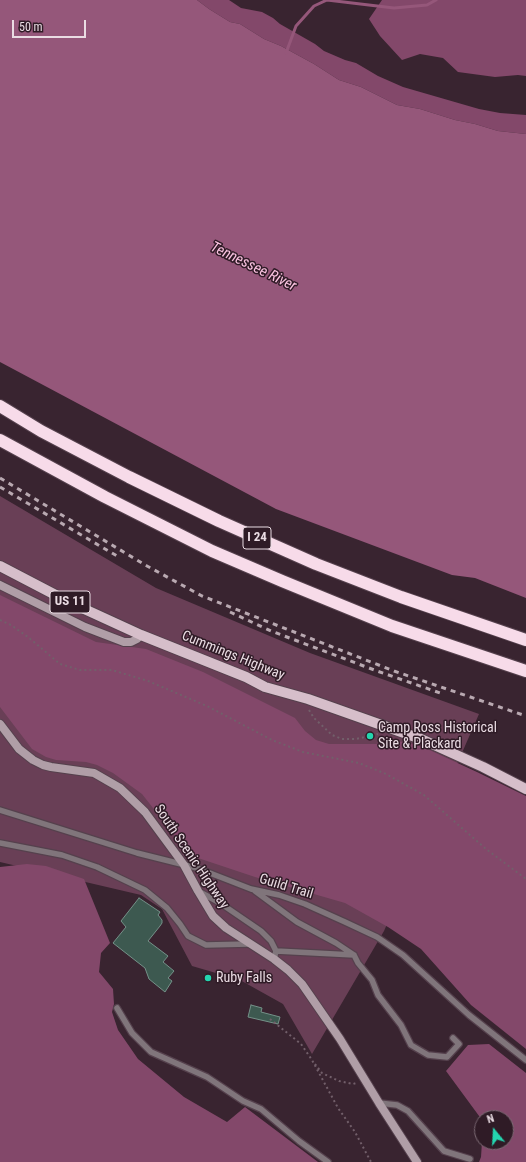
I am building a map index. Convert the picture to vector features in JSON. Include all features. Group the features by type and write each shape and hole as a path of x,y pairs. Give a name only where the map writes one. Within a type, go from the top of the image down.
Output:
{"highway":[{"name":"I 24","path":"0,406 41,431 129,477 219,521 316,564 401,597 526,640"},
{"name":"I 24","path":"0,440 111,500 212,551 392,626 526,671"}],"main road":[{"name":"Cummings Highway","path":"0,566 69,602 141,635 246,677 265,687 308,699 392,728 456,754 526,789"},
{"path":"0,585 85,627 124,642 131,642 141,635"},
{"name":"South Scenic Highway","path":"0,724 19,749 33,760 51,767 94,773 120,788 145,812 184,865 213,916 226,928 274,959 302,984 340,1039 378,1103 417,1162"}],"lane":[{"name":"Guild Trail","path":"0,810 137,853 197,868 251,889 279,895 305,904 377,937 403,955 469,1015 526,1060"},
{"path":"0,842 62,854 97,867 145,890 167,908 188,936 206,945 249,944"},
{"path":"251,889 297,922 336,943 354,955 358,963 372,980 378,995 400,1025 411,1045 428,1055 447,1057 459,1044 453,1038"},
{"path":"198,891 220,903 261,931 271,941 276,951 274,959"},
{"path":"276,951 354,955"},
{"path":"117,1008 132,1034 151,1052 207,1077 243,1101 260,1109 299,1141 328,1162"},
{"path":"378,1103 397,1105 408,1111 444,1151 470,1159"}],"path":[{"path":"0,620 11,625 22,633 60,664 80,670 112,670 148,681 207,706 272,740 303,752 359,763 386,774 424,795 468,833 526,879"},
{"path":"308,699 309,710 314,718 332,735 342,739 356,739 370,736 392,728"},
{"path":"270,1019 301,1044 322,1073 339,1081 353,1084 364,1080"},
{"path":"312,1060 338,1108 355,1132 371,1162"}],"shaded area":[{"path":"197,0 229,0 241,8 262,12 324,51 356,63 378,76 403,87 479,109 500,113 526,115 526,134 498,131 420,109 397,105 361,87 339,80 314,64 281,46 264,39 240,24 230,22"},
{"path":"382,0 526,0 526,76 518,75 495,77 458,72 443,58 420,54 402,60 380,36 369,19"},
{"path":"0,496 156,588 310,653 479,714 384,931 312,1054 283,1004 240,980 192,966 162,909 141,895 0,862"},
{"path":"0,595 96,642 146,649 203,672 295,718 305,731 316,740 329,744 376,744 392,741 404,742 423,747 526,796 526,1049 471,1005 421,949 388,927 345,903 255,877 195,857 183,846 142,794 113,773 97,765 86,762 56,760 46,757 32,749 0,707"},
{"path":"27,864 46,866 84,879 110,943 101,953 99,972 113,989 114,1004 112,1012 118,1030 138,1059 184,1097 227,1122 245,1107 318,1162 0,1162 0,867"},
{"path":"489,1044 526,1073 526,1162 479,1162 481,1150 514,1150 514,1110 475,1110 446,1071 468,1045"}],"water":[{"name":"Tennessee River","path":"0,0 197,0 230,22 240,24 264,39 281,46 314,64 339,80 361,87 397,105 420,109 498,131 526,134 526,598 475,578 452,575 276,509 0,362"}],"building":[{"path":"139,898 160,912 158,915 162,920 162,923 148,941 168,956 163,962 174,971 168,978 172,981 165,992 149,979 145,968 113,943 126,927 121,921"},
{"path":"251,1005 262,1008 261,1012 280,1017 278,1024 248,1017"}],"waterway":[{"path":"286,53 296,26 314,6 327,0 394,8 427,5 436,0"}],"railway":[{"path":"0,478 147,566 202,596 394,671 526,716"},
{"path":"0,487 117,556"},
{"path":"230,612 271,631 443,694"}],"place":[{"name":"Camp Ross Historical Site & Plackard","path":"370,736"},
{"name":"Ruby Falls","path":"208,978"}]}
